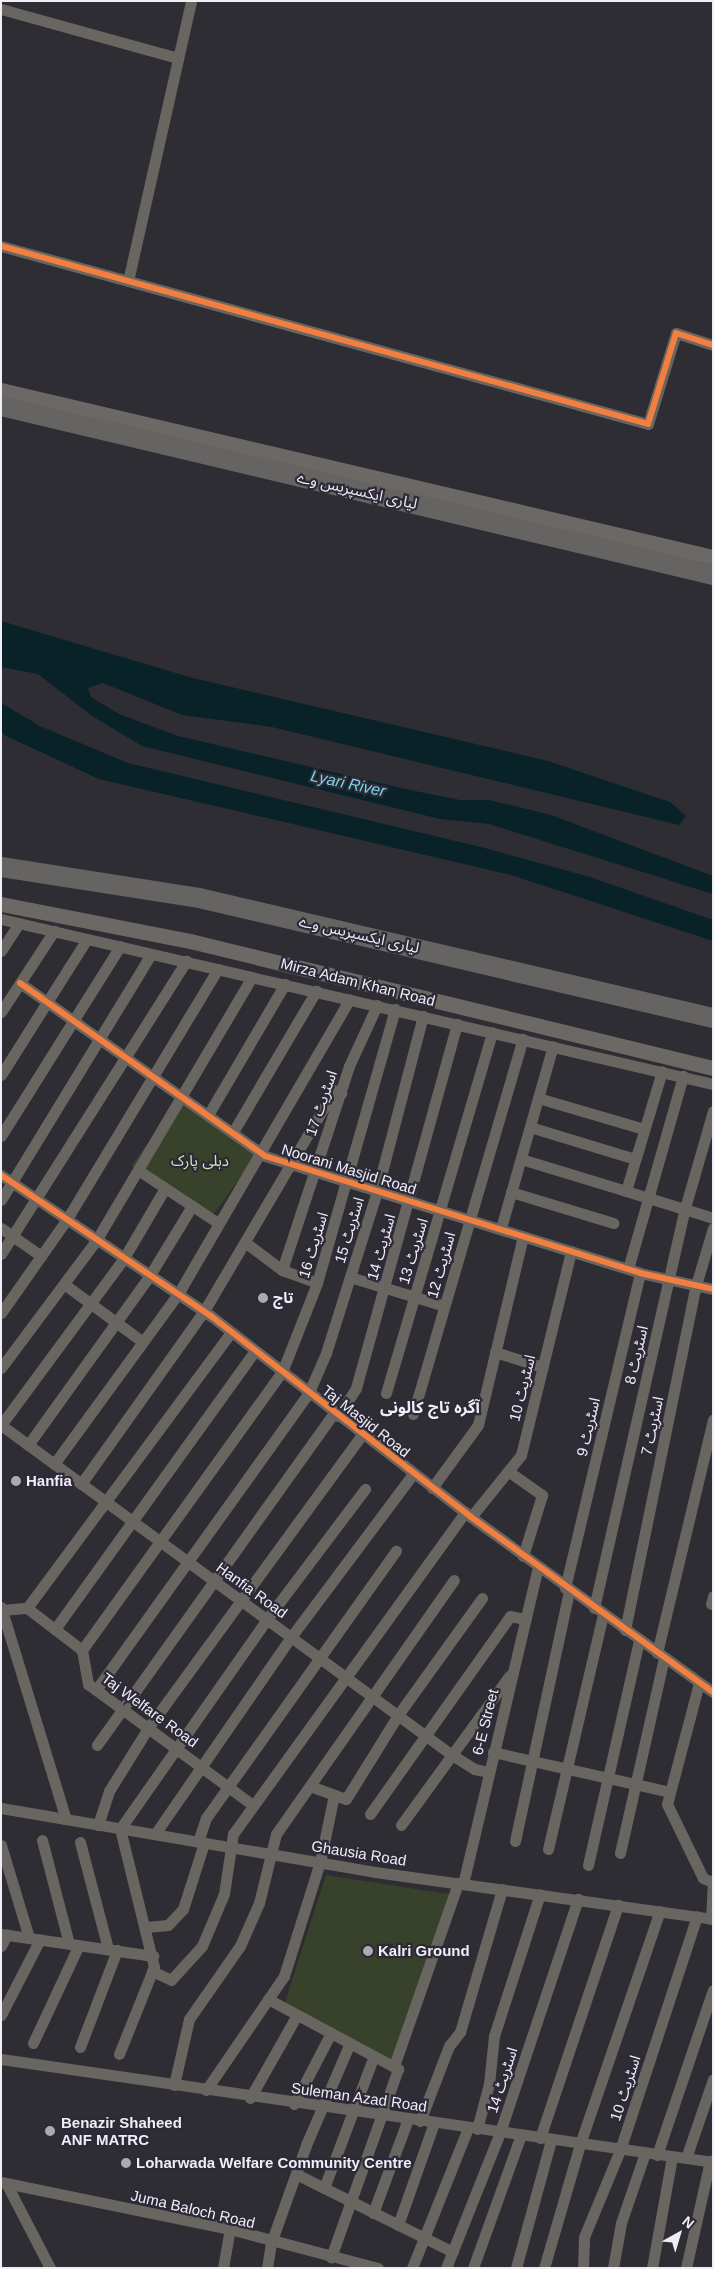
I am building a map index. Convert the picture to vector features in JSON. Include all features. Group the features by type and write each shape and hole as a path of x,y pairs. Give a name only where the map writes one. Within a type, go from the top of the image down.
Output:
{"highway":[{"name":"لیاری ایکسپریس وے","path":"1,406 713,576"},
{"name":"لیاری ایکسپریس وے","path":"1,867 200,898 713,1018"}],"street":[{"path":"128,281 191,1"},
{"path":"1,9 178,58"},
{"path":"1,246 648,424 676,333 713,345"},
{"path":"1,390 713,558"},
{"name":"Mirza Adam Khan Road","path":"1,904 190,941 713,1068"},
{"path":"1,919 713,1084"},
{"path":"1,951 19,923"},
{"path":"1,1012 54,931"},
{"path":"1,1075 87,939"},
{"path":"1,1136 120,946"},
{"path":"1,1200 151,954"},
{"path":"1,1254 39,1200 129,1057 186,961"},
{"path":"1,1313 67,1219 218,969"},
{"path":"1,1368 97,1240 252,977"},
{"name":"Noorani Masjid Road","path":"20,983 129,1057 259,1151 293,1165 348,1183 441,1209 640,1273 713,1289"},
{"path":"208,1115 285,984"},
{"path":"233,1132 316,992"},
{"path":"54,1464 178,1294 259,1151 350,999"},
{"name":"اسٹریٹ 17","path":"282,1270 340,1092 377,1005"},
{"name":"اسٹریٹ 16","path":"82,1650 282,1372 317,1283 348,1183 395,1009"},
{"name":"اسٹریٹ 15","path":"96,1690 309,1392 350,1277 377,1191 423,1016"},
{"name":"اسٹریٹ 14","path":"97,1745 212,1580 356,1388 410,1201 457,1024"},
{"name":"اسٹریٹ 13","path":"386,1393 492,1032"},
{"name":"اسٹریٹ 12","path":"413,1414 523,1039"},
{"path":"501,1228 553,1046"},
{"path":"626,1191 662,1071"},
{"path":"628,1269 683,1076"},
{"path":"81,1484 204,1311 293,1165 334,1090 340,1092"},
{"path":"538,1098 644,1129"},
{"name":"اسٹریٹ 8","path":"548,1849 567,1769 598,1611 668,1279 684,1208 713,1111"},
{"path":"530,1127 635,1159"},
{"path":"521,1159 713,1218"},
{"path":"138,1170 218,1223"},
{"name":"Taj Masjid Road","path":"1,1175 204,1311 413,1474 567,1589 713,1692"},
{"path":"1,1425 124,1258 165,1188"},
{"path":"511,1192 614,1223"},
{"path":"28,1445 150,1275 192,1206"},
{"path":"1,1228 41,1256"},
{"name":"اسٹریٹ 7","path":"625,1630 696,1285 713,1228"},
{"path":"432,1488 478,1426 522,1236"},
{"path":"246,1243 282,1270 317,1283"},
{"name":"اسٹریٹ 10","path":"152,1971 172,1980 202,1946 220,1909 233,1848 233,1834 345,1676 468,1515 522,1455 571,1251"},
{"name":"اسٹریٹ 9","path":"515,1841 567,1589 640,1273"},
{"path":"350,1277 444,1306"},
{"path":"64,1284 143,1342"},
{"path":"27,1608 231,1332"},
{"path":"55,1629 134,1523 255,1351"},
{"path":"495,1352 543,1367"},
{"path":"620,1853 636,1784 660,1655 713,1420"},
{"name":"Hanfia Road","path":"1,1425 452,1755 474,1769 488,1772"},
{"path":"98,1825 109,1791 148,1728 362,1435"},
{"path":"508,1471 542,1495 523,1556"},
{"path":"155,1834 292,1637 413,1474"},
{"path":"119,2054 152,1971 153,1956 120,1829 267,1619 365,1489"},
{"path":"146,1927 168,1925 183,1909 206,1818 396,1551"},
{"name":"6-E Street","path":"380,2115 398,2068 394,2066 460,1883 538,1567"},
{"path":"174,2085 189,2019 240,1946 259,1903 276,1834 454,1580"},
{"path":"310,1786 346,1799 398,1715 482,1598"},
{"path":"66,1819 2,1609 27,1608 82,1650"},
{"path":"370,1814 424,1734 510,1616 526,1619"},
{"path":"588,1865 606,1777 639,1640"},
{"name":"Taj Welfare Road","path":"82,1650 88,1684 253,1805"},
{"path":"401,1826 514,1669"},
{"path":"699,1682 667,1804 703,1878 713,1881 712,1919"},
{"path":"493,1752 670,1792"},
{"path":"206,2090 284,1976 320,1862 334,1795"},
{"name":"Ghausia Road","path":"1,1808 320,1862 712,1919"},
{"path":"33,2043 74,1944 42,1840"},
{"path":"80,1842 112,1950 80,2046"},
{"path":"1,1845 34,1939 1,2015"},
{"path":"373,2213 449,2046 460,2032 502,1889"},
{"path":"412,2268 489,2084 494,2036 540,1894"},
{"name":"اسٹریٹ 14","path":"446,2268 500,2132 578,1900"},
{"path":"516,2268 546,2139 618,1905"},
{"path":"544,2268 580,2144 660,1911"},
{"name":"اسٹریٹ 10","path":"583,2268 584,2237 620,2150 697,1916"},
{"path":"1,1946 4,1934 153,1956"},
{"path":"657,2155 713,1990"},
{"path":"268,1999 394,2066"},
{"path":"250,2098 298,2015"},
{"path":"294,2104 331,2033"},
{"path":"267,2268 271,2243 321,2106 350,2043"},
{"path":"324,2188 374,2056"},
{"name":"Suleman Azad Road","path":"1,2059 250,2098 321,2106 620,2150 711,2161"},
{"path":"686,2158 713,2079"},
{"path":"331,2257 352,2202 380,2115"},
{"path":"398,2225 434,2123"},
{"path":"473,2268 521,2135"},
{"path":"613,2268 621,2223 645,2153"},
{"path":"652,2268 672,2157"},
{"path":"686,2268 711,2161"},
{"path":"296,2174 453,2252"},
{"path":"3,2182 50,2268"},
{"name":"Juma Baloch Road","path":"3,2182 230,2229 271,2243 362,2266 378,2268"},
{"path":"223,2268 230,2229"}],"green space":[{"name":"دہلی پارک","path":"182,1096 259,1152 208,1221 131,1166"},
{"name":"Kalri Ground","path":"326,1875 454,1895 394,2067 283,2008"}],"water":[{"name":"Lyari River","path":"1,621 189,677 548,761 670,802 686,816 679,825 272,727 182,715 103,683 88,688 91,697 119,714 178,736 410,790 460,800 489,800 551,815 713,876 713,894 489,824 440,819 142,746 92,716 38,674 1,667"},
{"path":"1,703 40,726 128,763 481,847 590,877 713,920 713,941 511,875 99,779 6,736 1,732"}],"cycle path":[{"path":"1,246 648,424 676,333 713,345"},
{"path":"20,983 265,1156 640,1273 713,1289"},
{"path":"1,1175 211,1316 471,1517 713,1692"}],"place":[{"name":"تاج","path":"263,1298"},
{"name":"Hanfia","path":"16,1481"},
{"name":"Kalri Ground","path":"368,1951"},
{"name":"Benazir Shaheed ANF MATRC","path":"50,2131"},
{"name":"Loharwada Welfare Community Centre","path":"126,2163"}],"district":[{"name":"آگرہ تاج کالونی","path":"430,1408"}]}
